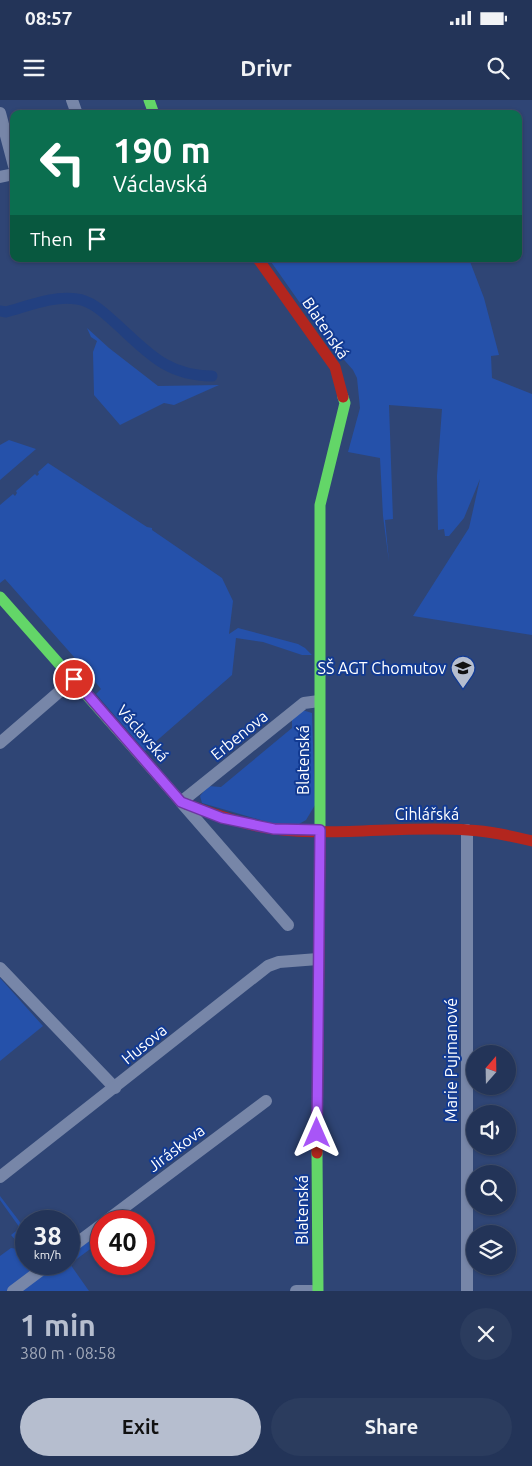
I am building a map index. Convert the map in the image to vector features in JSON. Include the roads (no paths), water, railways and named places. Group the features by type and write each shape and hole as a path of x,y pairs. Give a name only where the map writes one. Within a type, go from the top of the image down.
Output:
{"street":[{"path":"0,113 10,151"},
{"name":"Blatenská","path":"260,262 335,367 345,403 320,504 318,1291"},
{"name":"Václavská","path":"0,597 74,679 288,925"},
{"path":"0,743 74,679"},
{"name":"Erbenova","path":"181,802 304,703 319,701"},
{"name":"Václavská","path":"181,802 222,818 265,827 320,830"},
{"name":"Cihlářská","path":"320,830 467,830 512,834 532,841"},
{"name":"Marie Pujmanové","path":"467,830 467,1291"},
{"name":"Husova","path":"0,1177 268,966 279,962 318,959"},
{"path":"0,968 115,1088"},
{"name":"Jiráskova","path":"121,1210 266,1101"},
{"path":"13,1291 34,1275"},
{"path":"296,1291 312,1291"}],"waterway":[{"path":"0,311 6,312 59,298 82,300 100,310 156,359 181,371 195,375 212,376"}],"place":[{"name":"SŠ AGT Chomutov","path":"463,689"}]}
